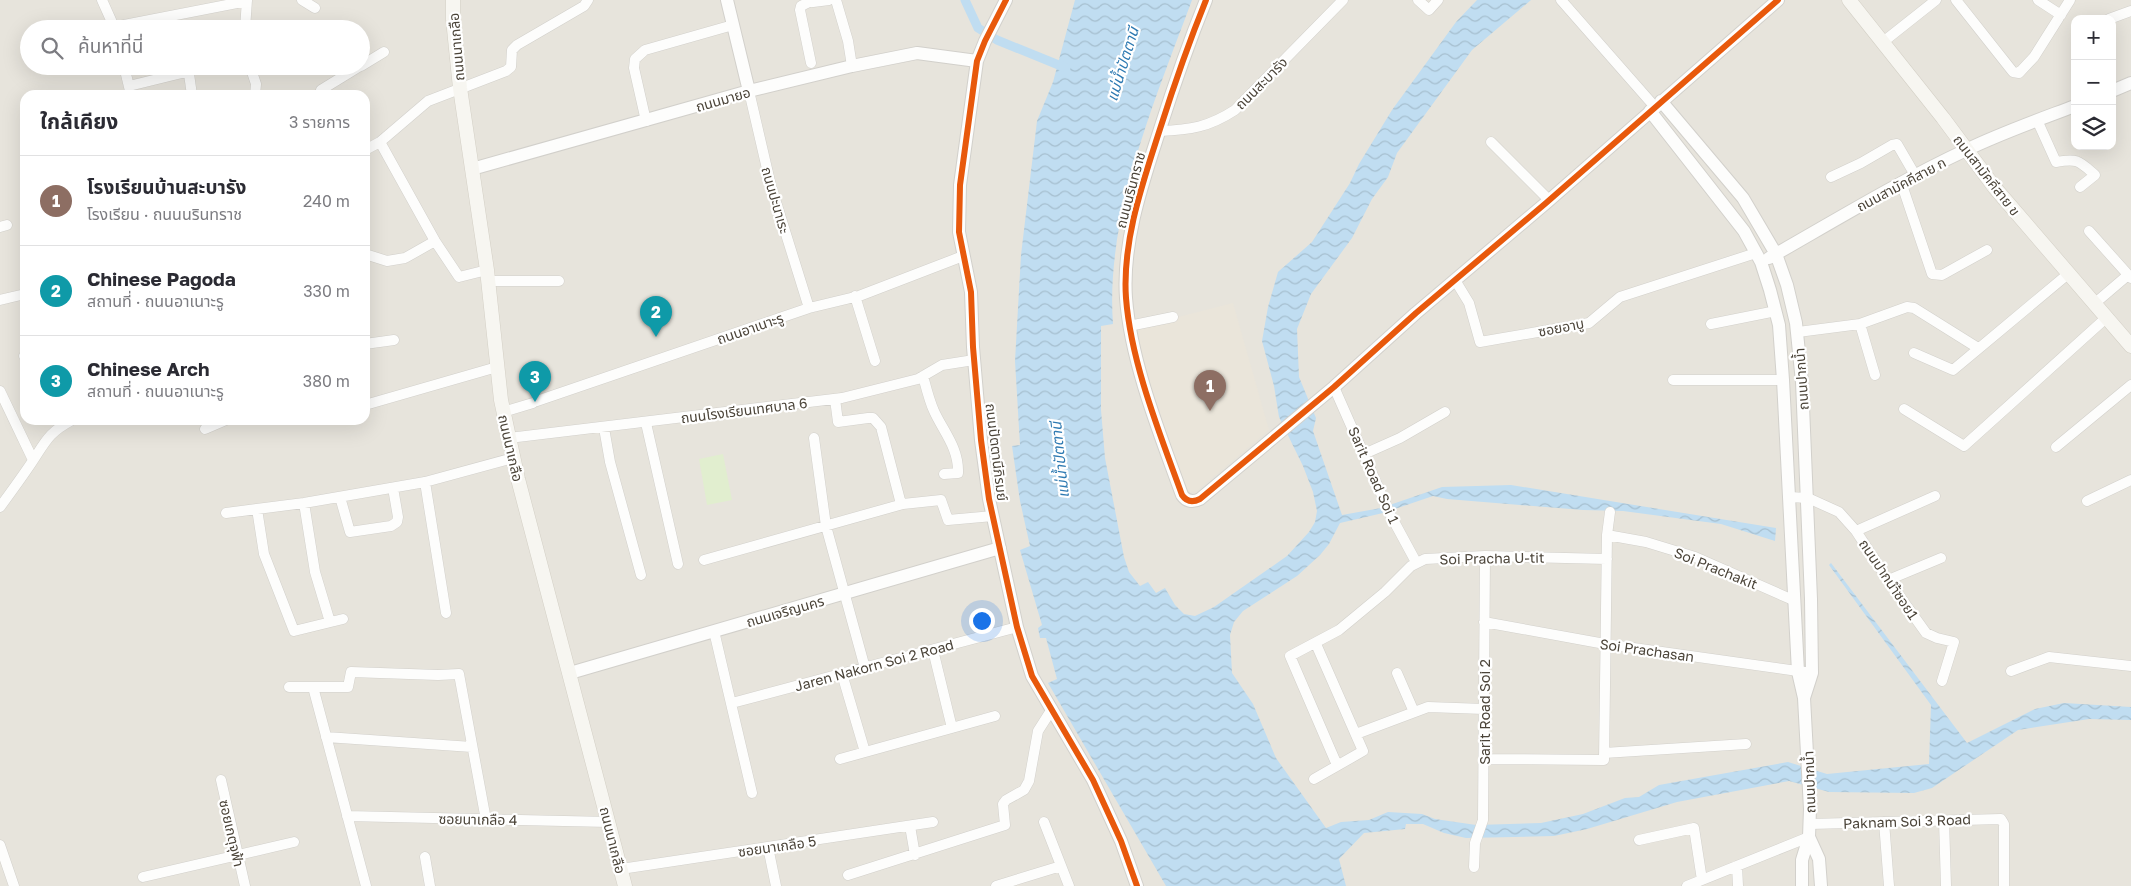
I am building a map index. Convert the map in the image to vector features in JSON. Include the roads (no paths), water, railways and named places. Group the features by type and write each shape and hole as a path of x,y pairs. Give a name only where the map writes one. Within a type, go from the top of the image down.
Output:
{"main road":[{"name":"ถนนนาเกลือ","path":"453,0 453,19 460,88 487,276 503,412 513,458 625,886"},
{"name":"ถนนสามัคคีสาย ข","path":"1849,0 1995,188 2131,346"}],"street":[{"path":"102,0 111,20"},
{"path":"153,20 247,0 246,20"},
{"path":"302,0 315,8"},
{"path":"370,147 380,142 428,101 506,71 511,67 512,50 517,45 584,6 588,0"},
{"path":"727,0 749,91"},
{"path":"811,63 800,10 801,6 810,1 829,0"},
{"path":"836,0 848,41 852,66"},
{"name":"ถนนปัตตานีภิรมย์","path":"1006,0 984,41 977,61 960,184 959,232 971,292 974,360 981,440 993,516 1017,628 1032,676 1093,780 1121,840 1137,886"},
{"name":"ถนนนรินทราช","path":"1206,0 1144,177 1130,240 1126,272 1126,298 1130,326 1151,407 1182,495 1185,499 1191,501 1200,499 1334,387"},
{"name":"ถนนสะบารัง","path":"1160,131 1190,130 1221,119 1235,110 1343,0"},
{"path":"1418,0 1429,10 1438,0"},
{"path":"1561,0 1655,106"},
{"path":"1334,387 1778,0"},
{"path":"1883,42 1936,0"},
{"path":"1956,0 2013,72 2019,73 2034,57 2070,0"},
{"path":"2038,0 2061,15"},
{"path":"2116,16 2131,10"},
{"path":"646,120 634,68 635,59 646,50 733,25"},
{"path":"370,61 384,52"},
{"name":"ถนนมายอ","path":"472,169 749,91 852,66 917,53 977,61"},
{"path":"126,75 130,90"},
{"path":"133,90 177,75"},
{"path":"189,75 191,90"},
{"path":"253,75 256,90"},
{"path":"321,90 345,75"},
{"path":"2116,89 2131,83"},
{"name":"ถนนปะนาเระ","path":"749,91 771,186 809,308"},
{"name":"ถนนปากน้ำ","path":"1655,106 1743,198 1776,254 1787,285 1798,332 1808,498 1812,673 1804,698"},
{"name":"ถนนปากน้ำ","path":"1655,106 1744,231 1758,258 1779,325 1798,672 1804,698 1808,752 1810,830 1802,860 1802,886"},
{"name":"ถนนสามัคคีสาย ก","path":"1758,258 1776,254 1915,175 1967,150 2071,108"},
{"path":"2038,120 2056,162 2071,159 2079,161 2094,175 2080,188"},
{"path":"380,142 435,241 459,276 559,281"},
{"path":"1492,142 1549,200"},
{"path":"1831,177 1862,163 1896,144 1915,175"},
{"path":"1901,182 1932,274 1942,275 1987,250"},
{"path":"2089,231 2129,276 2094,304"},
{"path":"370,256 387,261 404,258 435,241"},
{"name":"ถนนอาเนาะรู","path":"503,412 809,308 856,296 963,256"},
{"name":"ซอยอาบู","path":"1455,280 1469,304 1480,342 1589,322 1620,297 1758,258"},
{"path":"1914,353 1953,370 2068,274"},
{"path":"0,300 20,295"},
{"path":"856,296 875,361"},
{"path":"1798,332 1860,324 1907,307 1914,308 1978,348"},
{"path":"1711,324 1776,311"},
{"path":"1130,326 1173,317"},
{"path":"1904,409 1964,446 2106,318"},
{"path":"1860,324 1875,375"},
{"path":"370,343 394,340"},
{"name":"ถนนโรงเรียนเทศบาล 6","path":"509,438 835,399 918,380 942,365 974,360"},
{"path":"370,404 497,367"},
{"path":"923,376 934,411 951,439 958,467 958,473 944,474"},
{"path":"1674,380 1783,380"},
{"path":"2056,447 2131,385"},
{"name":"Sarit Road Soi 1","path":"1334,387 1390,514 1416,562"},
{"path":"0,391 33,460"},
{"path":"835,399 838,422 873,418 881,427 901,504"},
{"path":"1364,454 1400,438 1445,412"},
{"path":"646,423 678,564"},
{"path":"0,507 33,460 42,443 56,428 62,425"},
{"path":"205,429 214,425"},
{"path":"604,428 610,462 641,575"},
{"path":"814,438 826,526 846,593 865,668"},
{"path":"226,512 304,503 425,482 513,458"},
{"path":"2087,501 2131,480"},
{"path":"425,482 446,613"},
{"path":"340,497 350,532 391,526 397,522 398,517 393,488"},
{"path":"1856,531 1935,496"},
{"name":"ถนนปากนำ้ซอย1","path":"1789,497 1808,498 1840,512 1856,531 1926,633 1954,642 1942,681"},
{"path":"704,560 901,504 941,500 948,520 993,516"},
{"path":"304,503 315,572 330,622"},
{"path":"257,509 264,554 294,632 344,619"},
{"path":"1604,756 1607,535 1610,512"},
{"name":"Soi Prachakit","path":"1607,535 1646,542 1695,557 1794,600"},
{"name":"ถนนเจริญนคร","path":"570,674 1000,548"},
{"name":"Soi Pracha U-tit","path":"1416,562 1425,559 1485,556 1607,559"},
{"name":"Sarit Road Soi 2","path":"1474,867 1475,843 1483,820 1485,556"},
{"path":"1888,580 1942,558"},
{"path":"1337,765 1290,656 1316,644 1339,630 1385,592 1416,562"},
{"name":"Soi Prachasan","path":"1484,622 1605,644 1812,673"},
{"name":"Jaren Nakorn Soi 2 Road","path":"732,703 1017,628"},
{"path":"714,632 752,794"},
{"path":"1314,779 1363,751 1316,644"},
{"path":"933,650 952,728"},
{"path":"2011,671 2049,657 2131,666"},
{"path":"289,687 348,687 351,672 438,676 459,674 486,820"},
{"path":"1397,673 1414,712"},
{"path":"842,674 865,752"},
{"path":"313,687 366,886"},
{"path":"1356,734 1428,707 1484,709"},
{"path":"848,875 1005,825 1003,804 1006,800 1024,790 1028,781 1038,731 1052,709"},
{"path":"840,759 995,716"},
{"path":"326,737 472,747"},
{"path":"1484,759 1604,756 1746,744"},
{"name":"ซอยเกตุจุฟ้า","path":"220,780 245,886"},
{"name":"ซอยนาเกลือ 4","path":"347,816 609,822"},
{"name":"Paknam Soi 3 Road","path":"1810,830 1884,822 1999,818 2004,821 2004,886"},
{"path":"1944,820 1946,886"},
{"name":"ซอยนาเกลือ 5","path":"621,869 933,822"},
{"path":"1044,822 1069,886"},
{"path":"1884,822 1889,886"},
{"path":"910,826 915,854"},
{"path":"1639,840 1694,828 1702,880"},
{"path":"1687,886 1737,866 1810,830"},
{"name":"ถนนปากน้ำ","path":"1810,830 1818,859 1821,886"},
{"path":"144,877 294,842"},
{"path":"0,845 2,860 14,886"},
{"path":"768,846 776,886"},
{"path":"425,857 430,886"},
{"path":"996,886 1061,866"},
{"path":"1737,866 1738,886"}],"water":[{"name":"แม่น้ำปัตตานี","path":"1075,0 1192,0 1136,159 1125,200 1117,242 1113,283 1113,324 1101,326 1101,410 1105,458 1124,557 1129,572 1140,586 1148,582 1156,593 1165,588 1175,605 1184,614 1195,616 1214,607 1287,556 1309,532 1315,522 1317,511 1313,492 1303,466 1279,417 1274,386 1262,341 1268,307 1278,272 1312,242 1350,183 1359,164 1392,110 1456,22 1477,0 1531,0 1472,50 1397,153 1388,177 1372,199 1352,238 1311,294 1297,329 1299,377 1316,418 1313,431 1342,515 1381,508 1442,487 1511,485 1776,528 1775,541 1721,524 1623,511 1583,510 1447,499 1433,496 1383,513 1340,523 1329,544 1320,555 1297,576 1243,611 1234,622 1230,635 1232,673 1253,704 1276,758 1326,828 1341,822 1369,820 1388,812 1422,814 1435,819 1476,825 1541,823 1583,814 1625,798 1639,797 1659,785 1788,762 1827,774 1929,764 1931,705 1829,565 1831,563 1967,743 2035,709 2064,703 2131,707 2131,720 2089,719 2018,730 1932,788 1914,793 1829,792 1789,781 1677,802 1587,829 1554,836 1466,838 1444,833 1423,824 1406,824 1405,829 1364,833 1339,859 1346,886 1166,886 1048,683 1057,679 1046,638 1040,638 1038,628 1042,625 1020,550 1030,546 1020,501 1012,446 1020,445 1015,361 1021,255 1037,121 1053,82"}],"waterway":[{"path":"965,0 978,28 997,40 1066,68"}],"place":[{"name":"Chinese Pagoda","path":"656,337"},
{"name":"Chinese Arch","path":"535,402"},
{"name":"โรงเรียนบ้านสะบารัง","path":"1210,411"}]}
